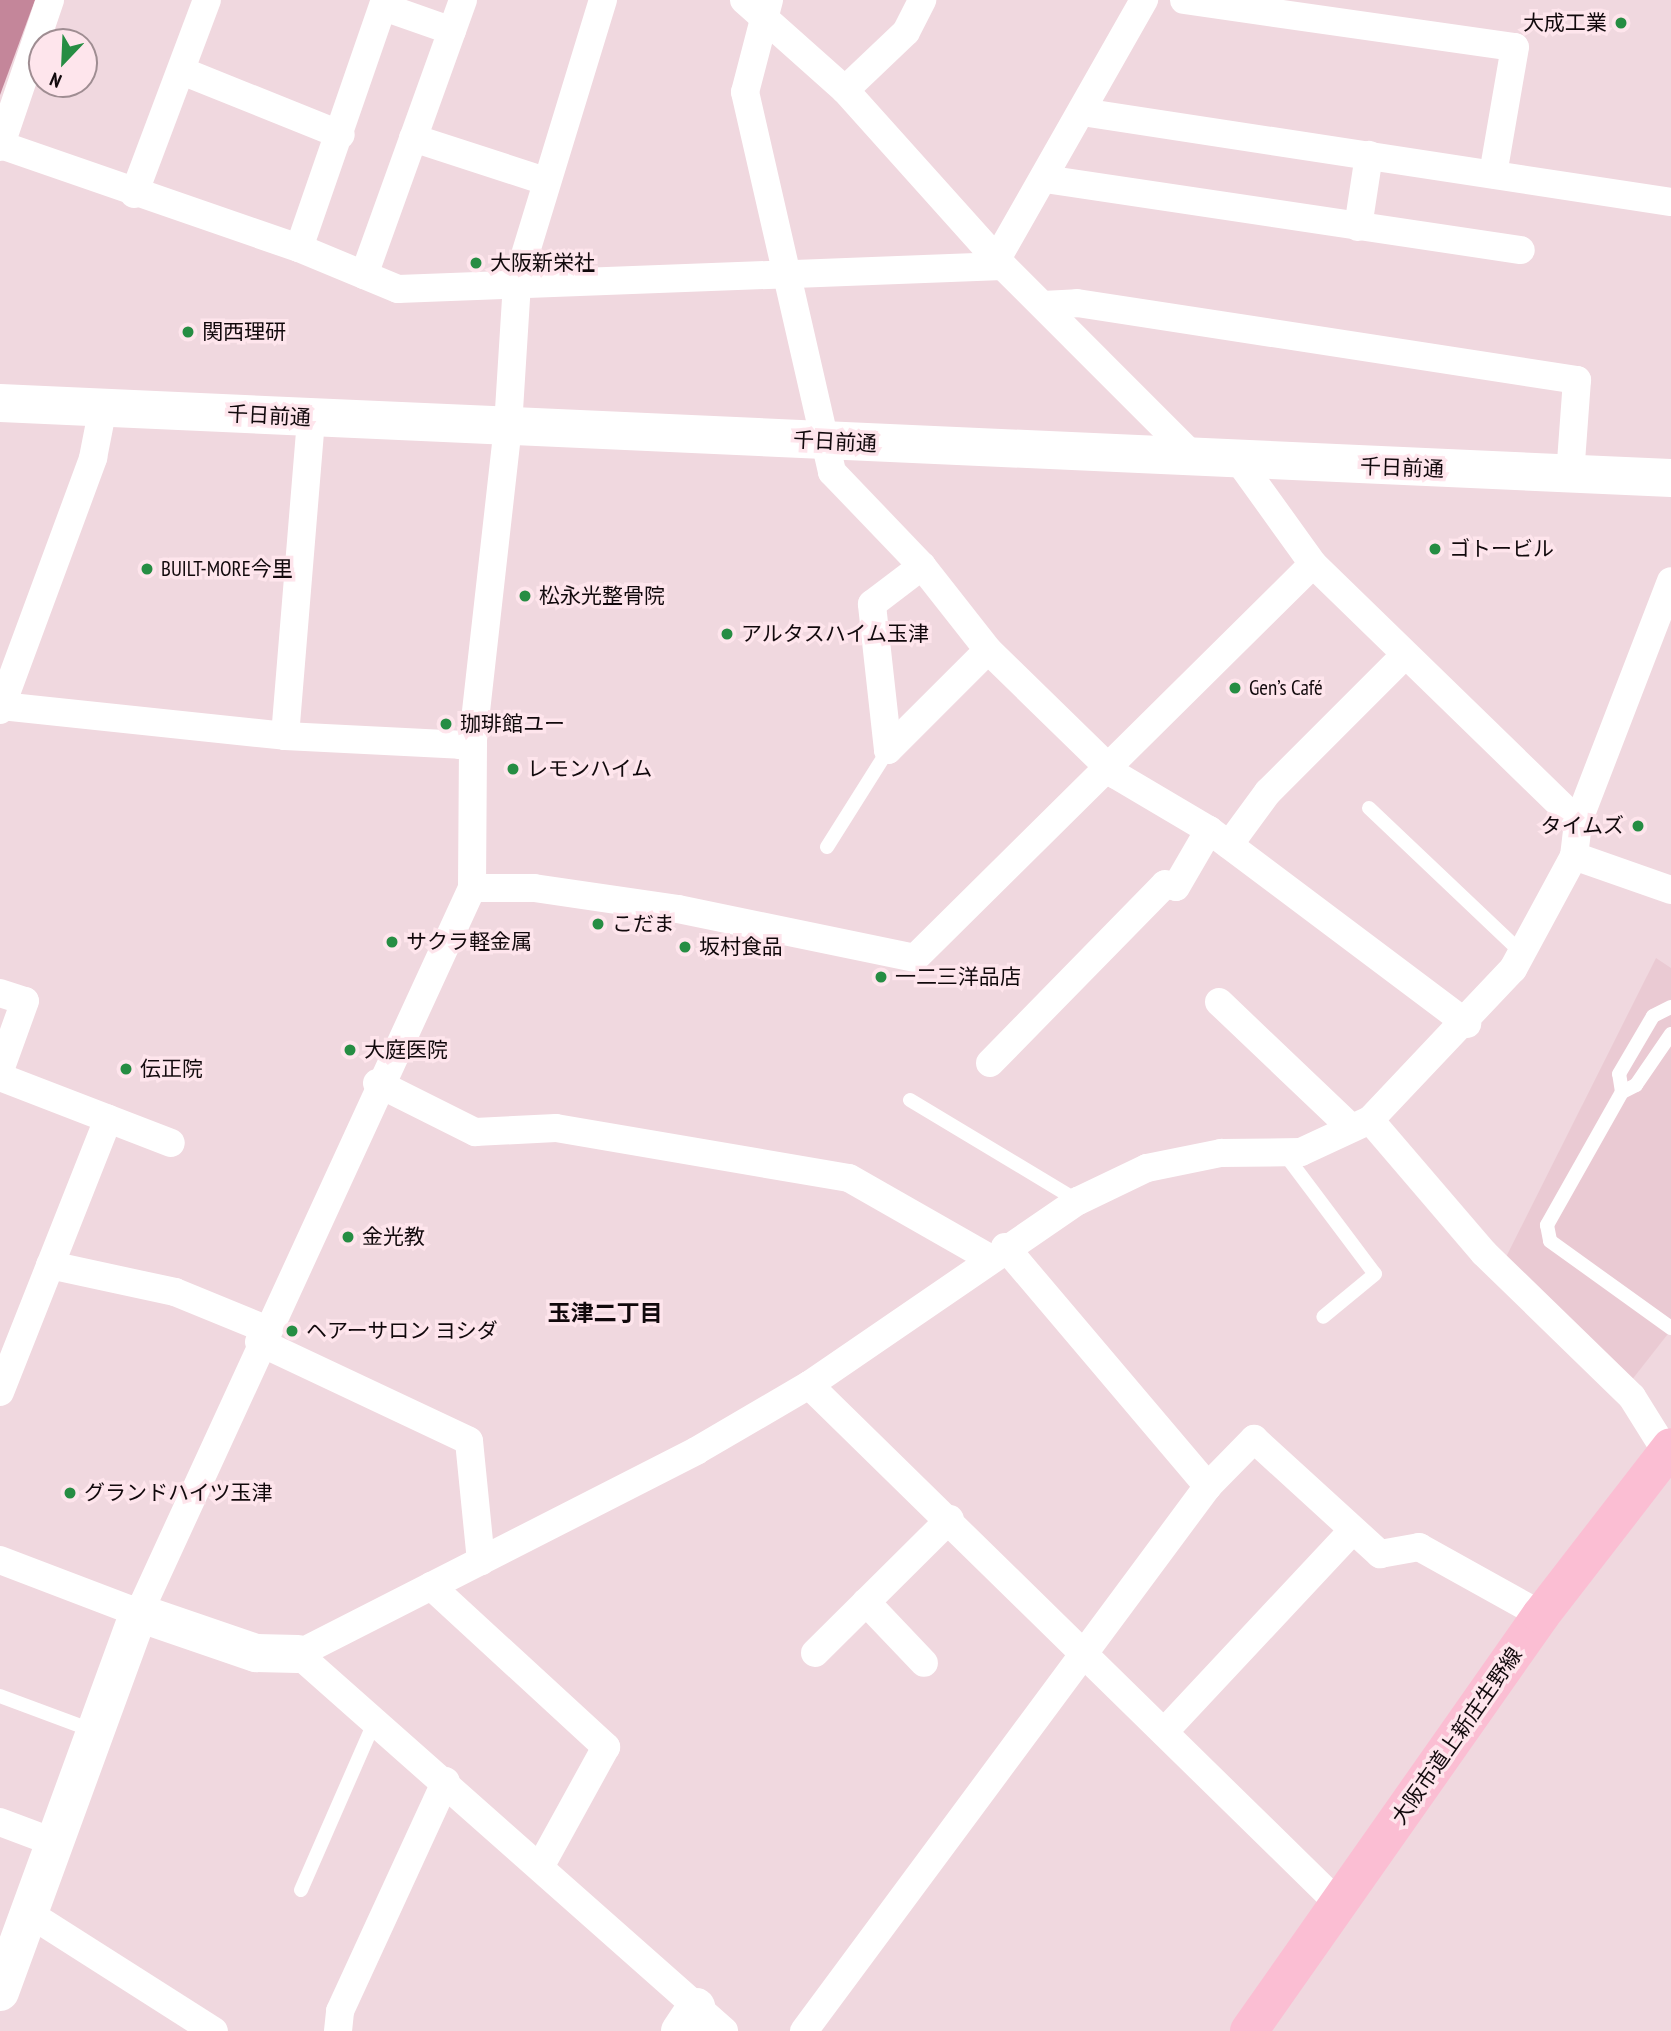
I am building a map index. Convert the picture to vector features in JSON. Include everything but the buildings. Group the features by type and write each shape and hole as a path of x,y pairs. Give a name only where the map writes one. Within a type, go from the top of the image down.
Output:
{"main road":[{"name":"千日前通","path":"0,403 1239,461 1671,478"},
{"name":"大阪市道上新庄生野線","path":"1249,2031 1541,1615 1670,1453"},
{"path":"0,1992 139,1613 256,1653 298,1654"}],"street":[{"path":"50,0 1,146 134,194 299,248 398,289 517,281 787,278 1001,261"},
{"path":"134,194 182,71 206,0"},
{"path":"364,275 463,0"},
{"path":"0,1560 139,1613 377,1083 472,888 473,738 508,426 517,281 545,181 603,0"},
{"path":"845,90 906,32 922,0"},
{"path":"1001,261 1144,0"},
{"path":"1184,0 1515,47 1493,174"},
{"path":"299,248 341,135 385,2 452,31"},
{"path":"758,6 845,90 1001,261 1196,459"},
{"path":"758,6 745,92 832,472 922,566 988,650 1108,768 1219,837 1467,1024"},
{"path":"182,71 341,135"},
{"path":"1082,112 1671,202"},
{"path":"413,138 545,181"},
{"path":"1358,227 1369,155"},
{"path":"1045,179 1521,250"},
{"path":"1043,305 1077,303 1577,380 1570,475"},
{"path":"103,407 93,458 1,708 285,736 460,745 473,738"},
{"path":"285,736 311,418"},
{"path":"1239,461 1313,564 1402,658 1578,822"},
{"path":"472,888 534,888 678,909 915,958 1313,564"},
{"path":"888,750 872,604 922,566"},
{"path":"700,2023 581,1909 541,1865 376,1718 298,1654 695,1451 809,1385 997,1253 1078,1201 1147,1168 1221,1153 1301,1152 1360,1123 1467,1024 1522,953 1574,856 1578,822 1671,581"},
{"path":"888,750 988,650"},
{"path":"990,1063 1166,884 1176,887 1219,837 1402,658"},
{"path":"1574,856 1671,890"},
{"path":"0,993 25,1001 0,1070"},
{"path":"1219,1002 1360,1123 1485,1253 1632,1397 1670,1453"},
{"path":"0,1077 171,1143"},
{"path":"377,1083 475,1132 556,1128 849,1178 997,1253 1208,1486"},
{"path":"0,1392 108,1119"},
{"path":"50,1265 175,1292 469,1441 481,1561"},
{"path":"809,1385 950,1518 1339,1905"},
{"path":"804,2031 1208,1486 1254,1439 1380,1554 1419,1547 1541,1615"},
{"path":"815,1653 950,1518"},
{"path":"1164,1732 1352,1531"},
{"path":"431,1586 606,1747 541,1865"},
{"path":"866,1602 924,1663"},
{"path":"338,2031 340,2011 446,1781"},
{"path":"0,1822 55,1843"},
{"path":"30,1913 214,2031"}],"lane":[{"path":"827,847 888,750"},
{"path":"1369,808 1522,953"},
{"path":"1622,1092 1619,1074 1653,1016 1671,1007"},
{"path":"1671,1034 1636,1085 1622,1092 1547,1224 1550,1241 1671,1328"},
{"path":"910,1100 1078,1201"},
{"path":"1283,1152 1375,1274 1323,1317"},
{"path":"0,1696 95,1732"},
{"path":"301,1890 376,1718"}],"shaded area":[{"path":"0,0 35,0 0,95"},
{"path":"1656,958 1671,968 1671,1330 1631,1381 1505,1259"}],"place":[{"name":"大成工業","path":"1621,23"},
{"name":"大阪新栄社","path":"476,263"},
{"name":"関西理研","path":"188,332"},
{"name":"ゴトービル","path":"1435,549"},
{"name":"BUILT-MORE今里","path":"147,569"},
{"name":"松永光整骨院","path":"525,596"},
{"name":"アルタスハイム玉津","path":"727,634"},
{"name":"Gen’s Café","path":"1235,688"},
{"name":"珈琲館ユー","path":"446,724"},
{"name":"レモンハイム","path":"513,769"},
{"name":"タイムズ","path":"1638,826"},
{"name":"こだま","path":"598,924"},
{"name":"サクラ軽金属","path":"392,942"},
{"name":"坂村食品","path":"685,947"},
{"name":"一二三洋品店","path":"881,977"},
{"name":"大庭医院","path":"350,1050"},
{"name":"伝正院","path":"126,1069"},
{"name":"金光教","path":"348,1237"},
{"name":"ヘアーサロン ヨシダ","path":"292,1331"},
{"name":"グランドハイツ玉津","path":"70,1493"}],"district":[{"name":"玉津二丁目","path":"605,1313"}]}
